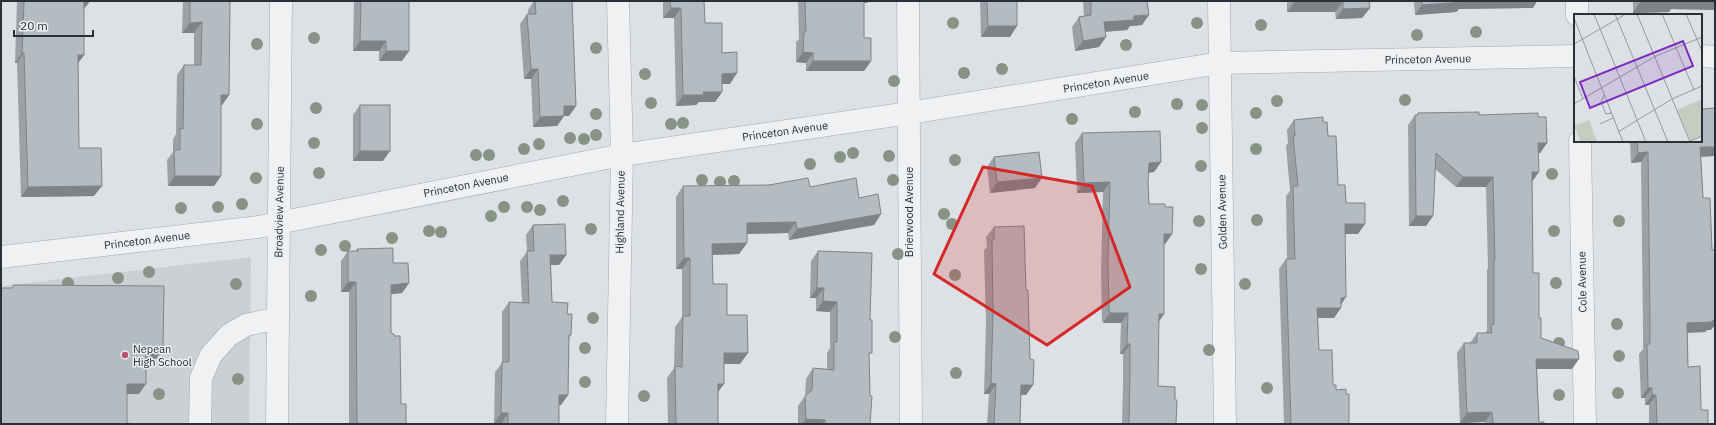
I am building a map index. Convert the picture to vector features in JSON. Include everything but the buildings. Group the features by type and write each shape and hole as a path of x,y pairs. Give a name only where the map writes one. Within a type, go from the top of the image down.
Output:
{"street":[{"name":"Broadview Avenue","path":"277,424 282,1"},
{"name":"Highland Avenue","path":"617,424 622,155 618,1"},
{"name":"Brierwood Avenue","path":"908,1 910,424"},
{"name":"Golden Avenue","path":"1220,1 1225,424"},
{"path":"1577,1 1577,14"},
{"name":"Princeton Avenue","path":"1,257 258,227 305,216 622,155 909,113 1220,64 1574,56"},
{"path":"1702,56 1715,56"},
{"name":"Cole Avenue","path":"1580,142 1585,424"},
{"path":"200,424 201,378 211,355 230,335 246,325 278,318"}],"highlighted area":[{"path":"983,167 1092,186 1130,287 1047,345 934,274"}],"shaded area":[{"name":"Nepean High School","path":"251,257 249,424 1,424 1,286"}],"place":[{"name":"Nepean High School","path":"125,355"}]}
